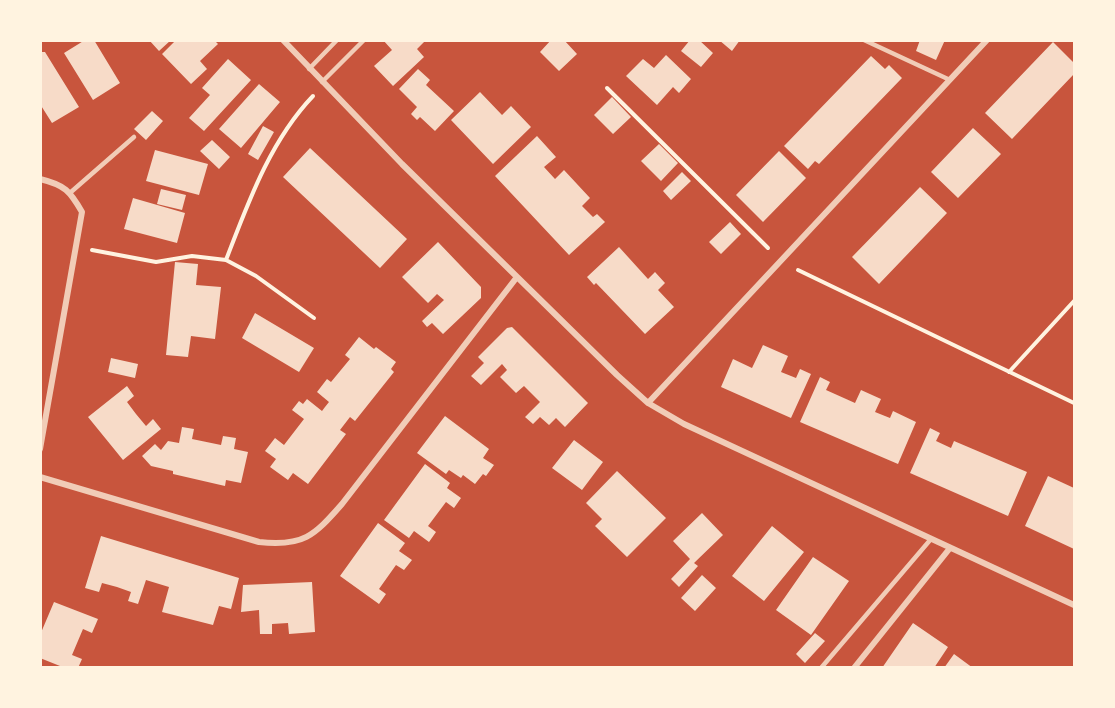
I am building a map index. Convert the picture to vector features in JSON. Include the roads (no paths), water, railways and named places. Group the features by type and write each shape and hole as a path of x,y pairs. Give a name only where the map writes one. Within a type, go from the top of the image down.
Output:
{"street":[{"path":"283,40 309,69 517,277 648,403 684,424 1074,606"},
{"path":"648,403 987,40"},
{"path":"40,179 52,182 71,192 82,212 68,303 40,449"},
{"path":"40,477 259,542 289,544 305,539 324,524 342,504 517,277"},
{"path":"854,668 950,548"}],"lane":[{"path":"309,69 337,40"},
{"path":"323,83 364,40"},
{"path":"864,40 950,80"},
{"path":"71,192 134,137"},
{"path":"821,668 931,539"}]}
